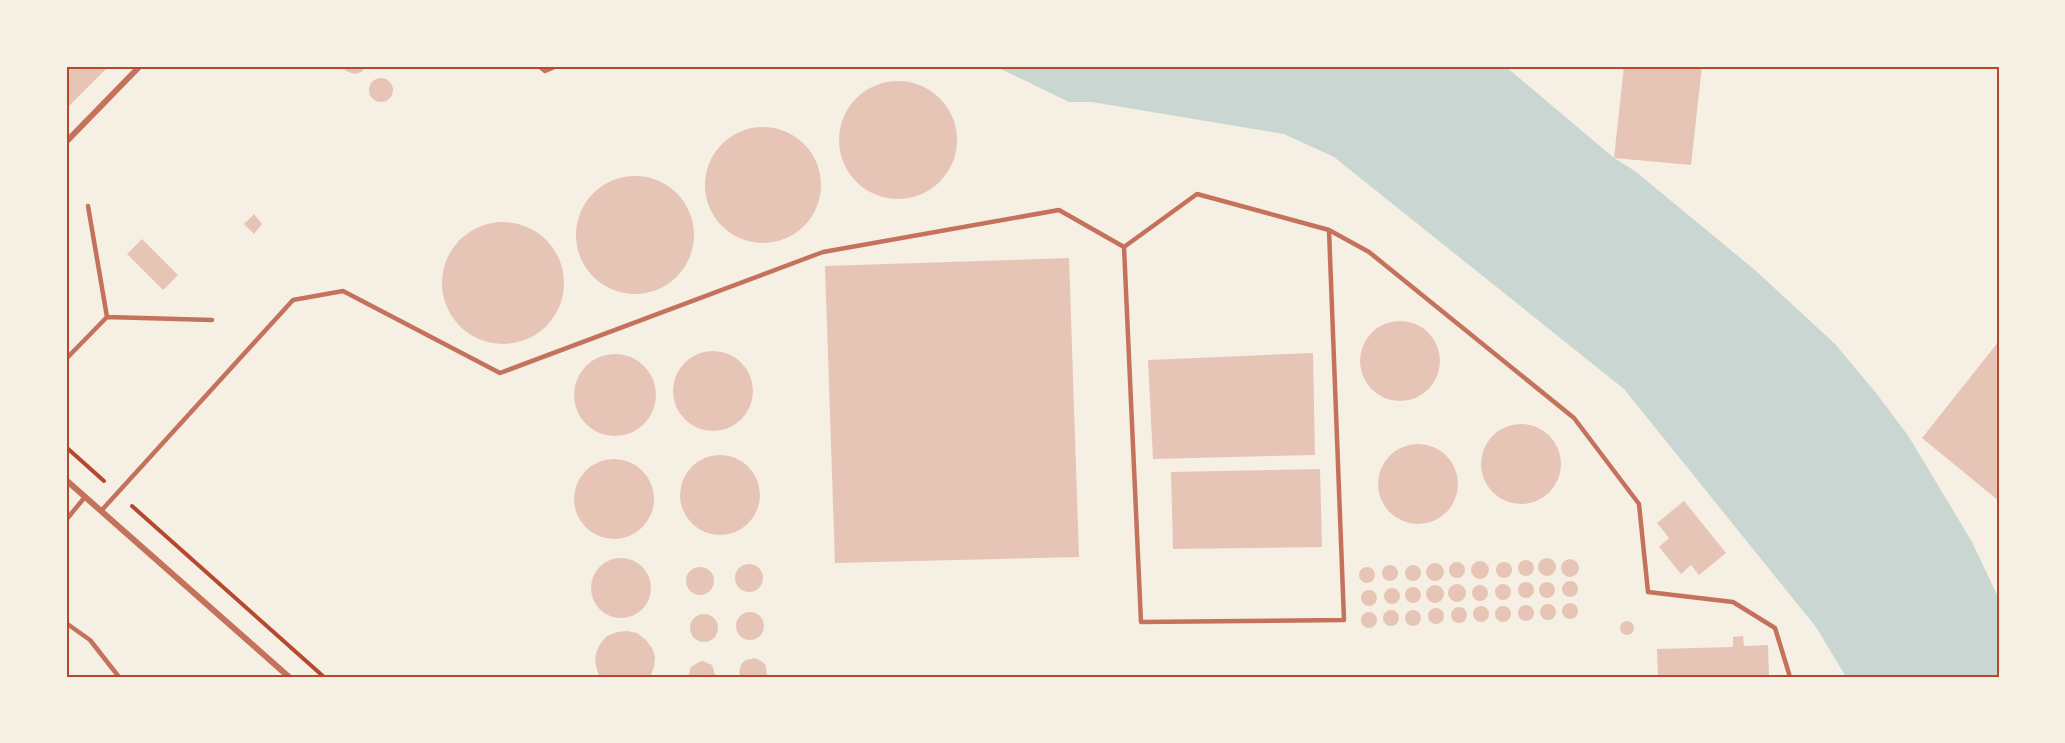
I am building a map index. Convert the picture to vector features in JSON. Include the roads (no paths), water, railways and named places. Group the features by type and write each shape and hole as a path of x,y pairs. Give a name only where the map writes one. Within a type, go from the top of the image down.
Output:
{"street":[{"path":"66,142 140,66"},
{"path":"66,480 290,677"}],"lane":[{"path":"539,66 544,71 557,66"},
{"path":"1124,247 1197,194 1329,230 1370,252 1574,418 1639,504 1648,591 1733,602 1775,628 1790,677"},
{"path":"88,206 107,317"},
{"path":"101,511 293,300 343,291 500,373 823,252 1059,210 1124,247"},
{"path":"1124,247 1141,622 1344,620 1329,230"},
{"path":"66,359 107,317 212,320"},
{"path":"66,520 85,497"},
{"path":"66,623 90,640 119,677"}]}
